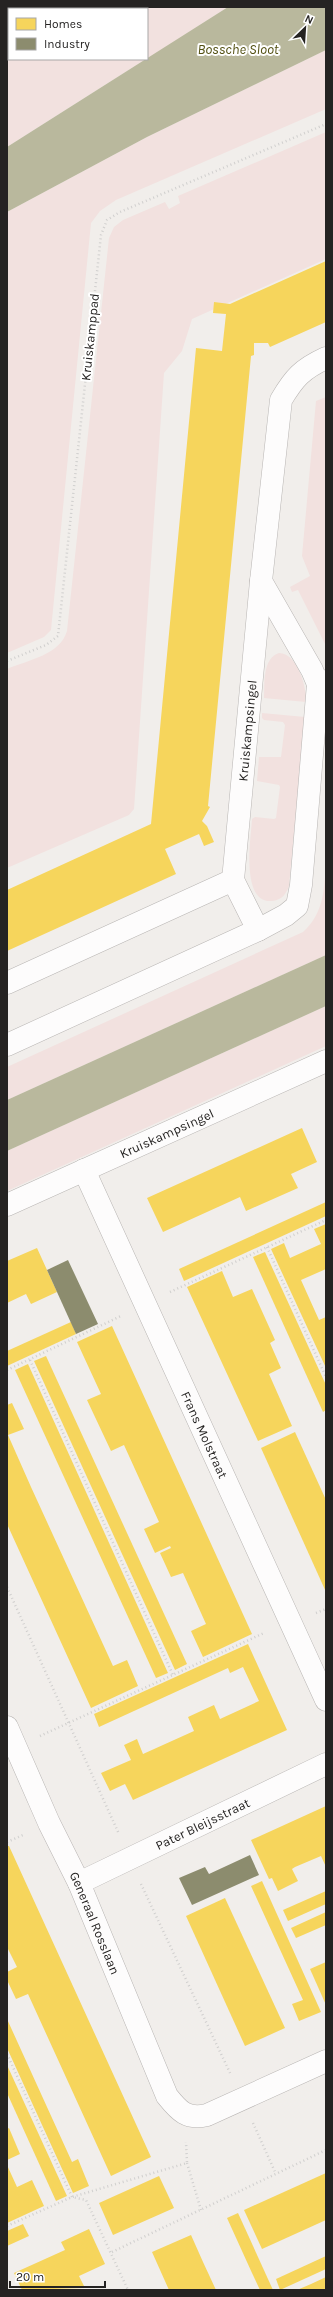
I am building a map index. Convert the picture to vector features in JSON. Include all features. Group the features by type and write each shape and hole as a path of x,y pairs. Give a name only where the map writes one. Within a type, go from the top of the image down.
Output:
{"street":[{"name":"Kruiskampsingel","path":"233,880 261,581 281,400 292,381 308,366 326,358"},
{"path":"7,1045 258,930 286,915 297,906 302,885 322,683 312,670 261,581"},
{"path":"7,983 233,880 258,930"},
{"name":"Kruiskampsingel","path":"7,1205 325,1064"},
{"name":"Frans Molstraat","path":"84,1170 326,1700"},
{"name":"Generaal Rosslaan","path":"7,1727 79,1883 167,2096 186,2116"},
{"name":"Pater Bleijsstraat","path":"79,1883 326,1764"},
{"path":"186,2116 197,2117 207,2115 326,2061"}],"path":[{"name":"Kruiskamppad","path":"7,661 46,645 58,636 101,235 107,220 120,212 326,124"},
{"path":"267,1247 326,1378"},
{"path":"30,1360 173,1675"},
{"path":"7,1587 129,1858 276,2174"},
{"path":"16,1747 290,1621"},
{"path":"7,2054 72,2197"},
{"path":"186,2116 187,2163 201,2210"},
{"path":"112,2252 326,2150"},
{"path":"7,2226 72,2197 187,2163"},
{"path":"72,2197 86,2200 112,2252 128,2290"}],"shaded area":[{"path":"7,7 228,7 148,58 148,8 8,8 8,60 144,60 7,147"},
{"path":"326,50 326,109 116,200 100,211 91,223 51,630 44,637 7,653 7,212 147,137"},
{"path":"326,132 326,259 192,319 182,351 164,373 134,809 129,815 7,868 7,669 42,656 58,646 67,631 109,238 114,227 123,220 165,202 169,209 180,203 178,196"},
{"path":"326,397 326,646 298,590 292,592 290,587 310,576 302,556 316,401"},
{"path":"279,653 285,654 291,659 300,672 305,688 306,702 264,698 267,666 270,660"},
{"path":"262,713 305,717 289,886 283,896 272,901 262,899 255,892 251,881 249,854 250,840 252,819 255,817 276,818 280,787 279,785 257,781 259,757 281,757 285,725 283,722 264,720 262,718"},
{"path":"326,864 326,955 7,1100 7,1067 303,932 315,917 322,901"},
{"path":"326,1006 326,1046 7,1191 7,1151"}],"water":[{"name":"Bossche Sloot","path":"228,7 326,7 326,50 147,137 7,212 7,147 144,60 148,60 148,58"},
{"path":"326,955 326,1006 7,1151 7,1100"}],"building: Homes":[{"path":"326,261 326,322 270,347 268,343 254,343 254,355 251,356 208,806 210,807 202,821 207,826 214,842 204,846 199,834 165,849 176,874 7,951 7,890 151,824 196,348 222,351 226,314 213,313 214,302 230,304"},
{"path":"302,1128 317,1162 291,1174 298,1188 246,1211 240,1197 163,1232 147,1198"},
{"path":"326,1202 326,1216 184,1281 179,1269"},
{"path":"326,1224 326,1269 301,1280 319,1320 326,1317 326,1368 271,1249 284,1243 290,1258 321,1244 314,1229"},
{"path":"37,1248 57,1292 31,1304 26,1294 7,1303 7,1261"},
{"path":"265,1252 326,1385 326,1410 323,1412 253,1257"},
{"path":"222,1271 233,1297 252,1289 275,1340 270,1343 281,1368 269,1374 292,1426 258,1441 187,1287"},
{"path":"71,1322 76,1334 7,1366 7,1351"},
{"path":"112,1326 252,1634 203,1657 191,1631 206,1624 183,1573 171,1577 160,1553 171,1548 170,1546 155,1553 144,1529 159,1522 124,1445 111,1451 87,1400 101,1394 77,1342"},
{"path":"46,1356 187,1664 175,1670 34,1361"},
{"path":"28,1364 168,1673 156,1678 15,1370"},
{"path":"12,1403 24,1429 8,1435 31,1487 113,1666 127,1660 138,1686 91,1708 7,1524 7,1405"},
{"path":"295,1432 326,1500 326,1592 261,1448"},
{"path":"248,1644 287,1730 133,1800 125,1784 110,1791 101,1773 131,1760 124,1745 137,1739 143,1754 194,1731 188,1717 214,1705 220,1719 259,1701 243,1667 230,1673 228,1668 99,1727 94,1714"},
{"path":"326,1806 326,1867 321,1856 295,1867 292,1869 298,1881 278,1891 272,1878 269,1879 251,1840"},
{"path":"7,1846 9,1846 151,2157 111,2176 28,1994 16,1999 7,1980 7,1972 17,1967 7,1947"},
{"path":"262,1881 321,2012 299,2021 292,2004 303,2000 251,1886"},
{"path":"326,1891 326,1904 288,1921 283,1910"},
{"path":"225,1898 285,2028 245,2046 186,1916"},
{"path":"326,1912 326,1925 296,1938 291,1928"},
{"path":"326,1962 326,2005 310,1969"},
{"path":"7,2019 72,2162 78,2159 89,2186 73,2193 7,2048"},
{"path":"7,2065 67,2196 56,2201 7,2093"},
{"path":"9,2128 20,2154 7,2160 7,2129"},
{"path":"7,2165 17,2187 32,2180 44,2206 7,2223"},
{"path":"326,2173 326,2220 262,2249 244,2210"},
{"path":"159,2176 174,2208 113,2235 99,2203"},
{"path":"238,2213 273,2290 260,2290 227,2218"},
{"path":"23,2224 29,2236 7,2246 7,2231"},
{"path":"89,2229 105,2264 79,2276 85,2288 22,2290 14,2273 65,2250 61,2242"},
{"path":"191,2235 216,2290 169,2290 152,2252"},
{"path":"326,2256 326,2269 280,2290 276,2279"},
{"path":"326,2277 325,2290 297,2290 311,2284"}],"building: Industry":[{"path":"68,1260 98,1324 76,1334 47,1270"},
{"path":"250,1855 259,1875 192,1905 179,1878 205,1867 209,1874"}]}
